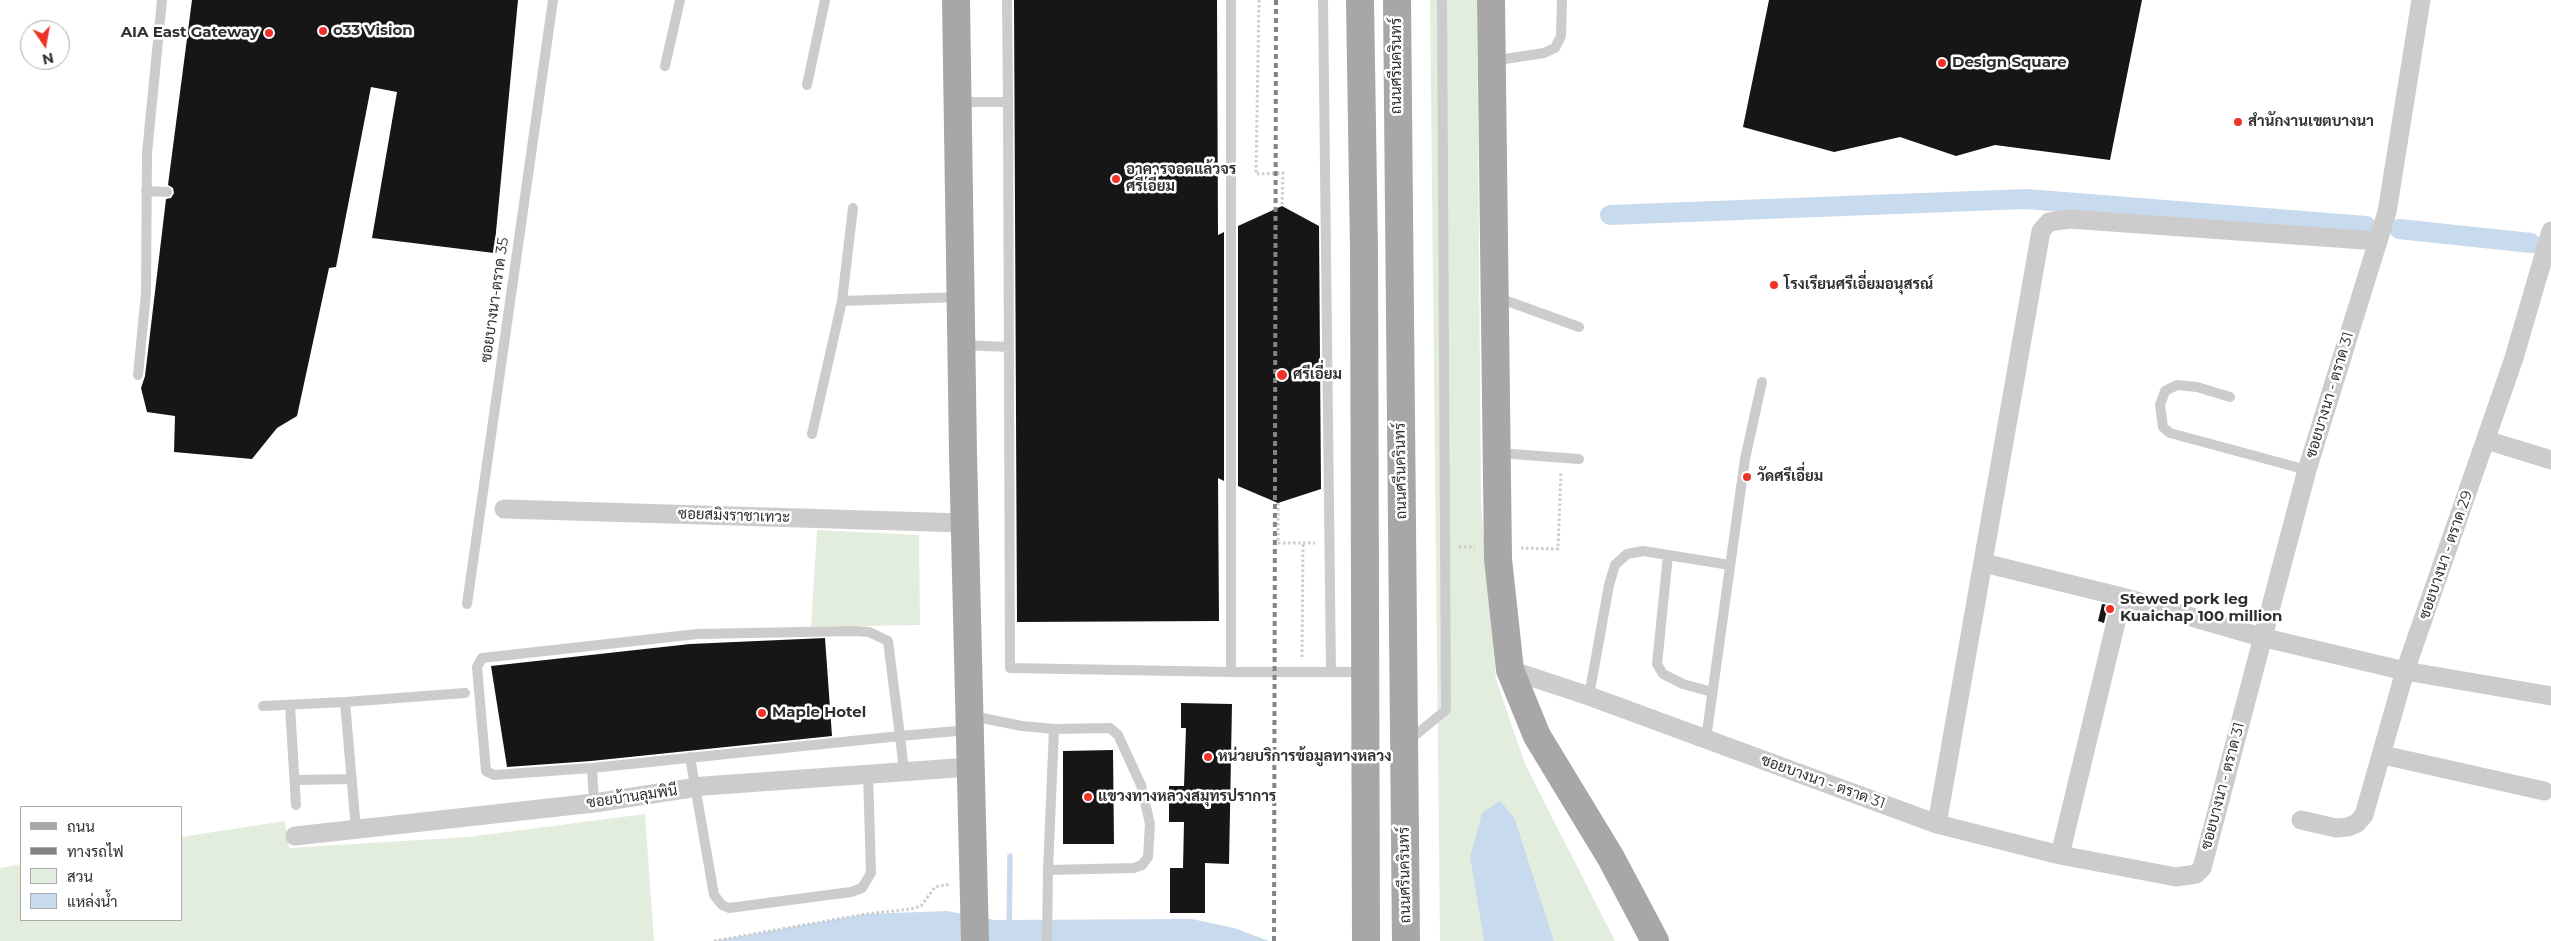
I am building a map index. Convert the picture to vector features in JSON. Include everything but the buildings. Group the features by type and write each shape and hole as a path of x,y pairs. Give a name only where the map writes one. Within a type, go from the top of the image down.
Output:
{"main road":[{"path":"956,0 964,523 975,941"},
{"path":"1360,0 1364,250 1366,941"},
{"name":"ถนนศรีนครินทร์","path":"1397,0 1406,941"},
{"path":"1491,0 1498,559 1510,670 1537,736 1611,858 1655,941"}],"street":[{"name":"ซอยบางนา - ตราด 31","path":"1510,670 1588,696 1937,824 2060,854 2176,877 2196,874 2202,868 2261,637 2307,470 2387,212 2421,0"},
{"path":"1937,824 2041,231 2049,222 2069,219 2378,241"},
{"name":"ซอยบางนา - ตราด 29","path":"2301,820 2336,828 2348,827 2357,823 2364,815 2383,755 2405,672 2514,358 2551,231"},
{"path":"2486,440 2551,460"},
{"name":"ซอยสมิงราชาเทวะ","path":"504,509 964,523"},
{"path":"1984,563 2122,597 2261,637 2405,672 2551,696"},
{"path":"2060,854 2122,597"},
{"path":"2383,755 2544,791"},
{"name":"ซอยบ้านลุมพินี","path":"295,836 594,803 697,787 970,767"}],"lane":[{"path":"138,376 146,293 147,154 162,0"},
{"name":"ซอยบางนา-ตราด 35","path":"467,604 553,0"},
{"path":"664,66 680,0"},
{"path":"807,85 825,0"},
{"path":"1007,0 1010,668 1231,672 1366,672"},
{"path":"1231,0 1231,672"},
{"path":"1323,0 1332,672"},
{"path":"1404,744 1446,710 1442,0"},
{"path":"1492,61 1544,54 1555,48 1561,36 1562,0"},
{"path":"957,102 1008,102"},
{"path":"146,191 167,192"},
{"path":"812,434 842,301 853,208"},
{"path":"842,301 961,297"},
{"path":"1495,297 1579,327"},
{"path":"961,345 1009,347"},
{"path":"1706,739 1745,459 1762,382"},
{"path":"2230,397 2197,387 2178,384 2165,390 2160,405 2163,427 2170,433 2307,470"},
{"path":"1497,453 1579,459"},
{"path":"1588,696 1609,584 1616,565 1627,554 1644,551 1730,565"},
{"path":"1668,555 1657,647 1657,664 1663,674 1683,684 1712,692"},
{"path":"904,771 900,736 890,644 886,639 869,632 697,634 482,658 477,667 486,770 494,775 592,768 900,736 969,723 1054,729 1110,728 1118,735 1141,785 1150,824 1148,857 1142,864 1134,868 1048,870"},
{"path":"263,706 290,706 465,693"},
{"path":"344,702 356,830"},
{"path":"290,706 296,780 296,805"},
{"path":"1047,941 1054,729"},
{"path":"690,757 697,787 714,896 722,905 738,908 851,892 862,888 871,873 868,774"},
{"path":"592,768 594,803"},
{"path":"296,780 352,779"}],"path":[{"path":"1259,0 1256,174 1282,173 1282,206"},
{"path":"1558,549 1562,458"},
{"path":"1302,672 1303,543"},
{"path":"714,941 866,914 911,909 921,906 934,887 974,893"}],"green space":[{"path":"1430,0 1477,0 1481,504 1496,679 1525,764 1615,941 1440,941"},
{"path":"817,530 919,535 920,625 811,627"},
{"path":"645,814 654,941 0,941 0,868 20,864 20,921 182,921 182,837 285,821 289,848 468,837"}],"water":[{"path":"1500,801 1514,817 1554,941 1484,941 1470,857 1482,813"},
{"path":"947,911 995,920 1192,919 1234,928 1269,941 714,941 866,914"}],"waterway":[{"path":"1610,215 2026,199 2366,226"},
{"path":"2399,229 2531,243"},
{"path":"1009,941 1010,856"}],"railway":[{"path":"1274,941 1276,0"}],"place":[{"name":"o33 Vision","path":"323,31"},
{"name":"AIA East Gateway","path":"269,33"},
{"name":"Design Square","path":"1942,63"},
{"name":"สำนักงานเขตบางนา","path":"2238,122"},
{"name":"อาคารจอดแล้วจร ศรีเอี่ยม","path":"1116,179"},
{"name":"โรงเรียนศรีเอี่ยมอนุสรณ์","path":"1774,285"},
{"name":"ศรีเอี่ยม","path":"1282,375"},
{"name":"วัดศรีเอี่ยม","path":"1747,477"},
{"name":"Stewed pork leg Kuaichap 100 million","path":"2110,609"},
{"name":"Maple Hotel","path":"762,713"},
{"name":"หน่วยบริการข้อมูลทางหลวง","path":"1208,757"},
{"name":"แขวงทางหลวงสมุทรปราการ","path":"1088,797"}]}
